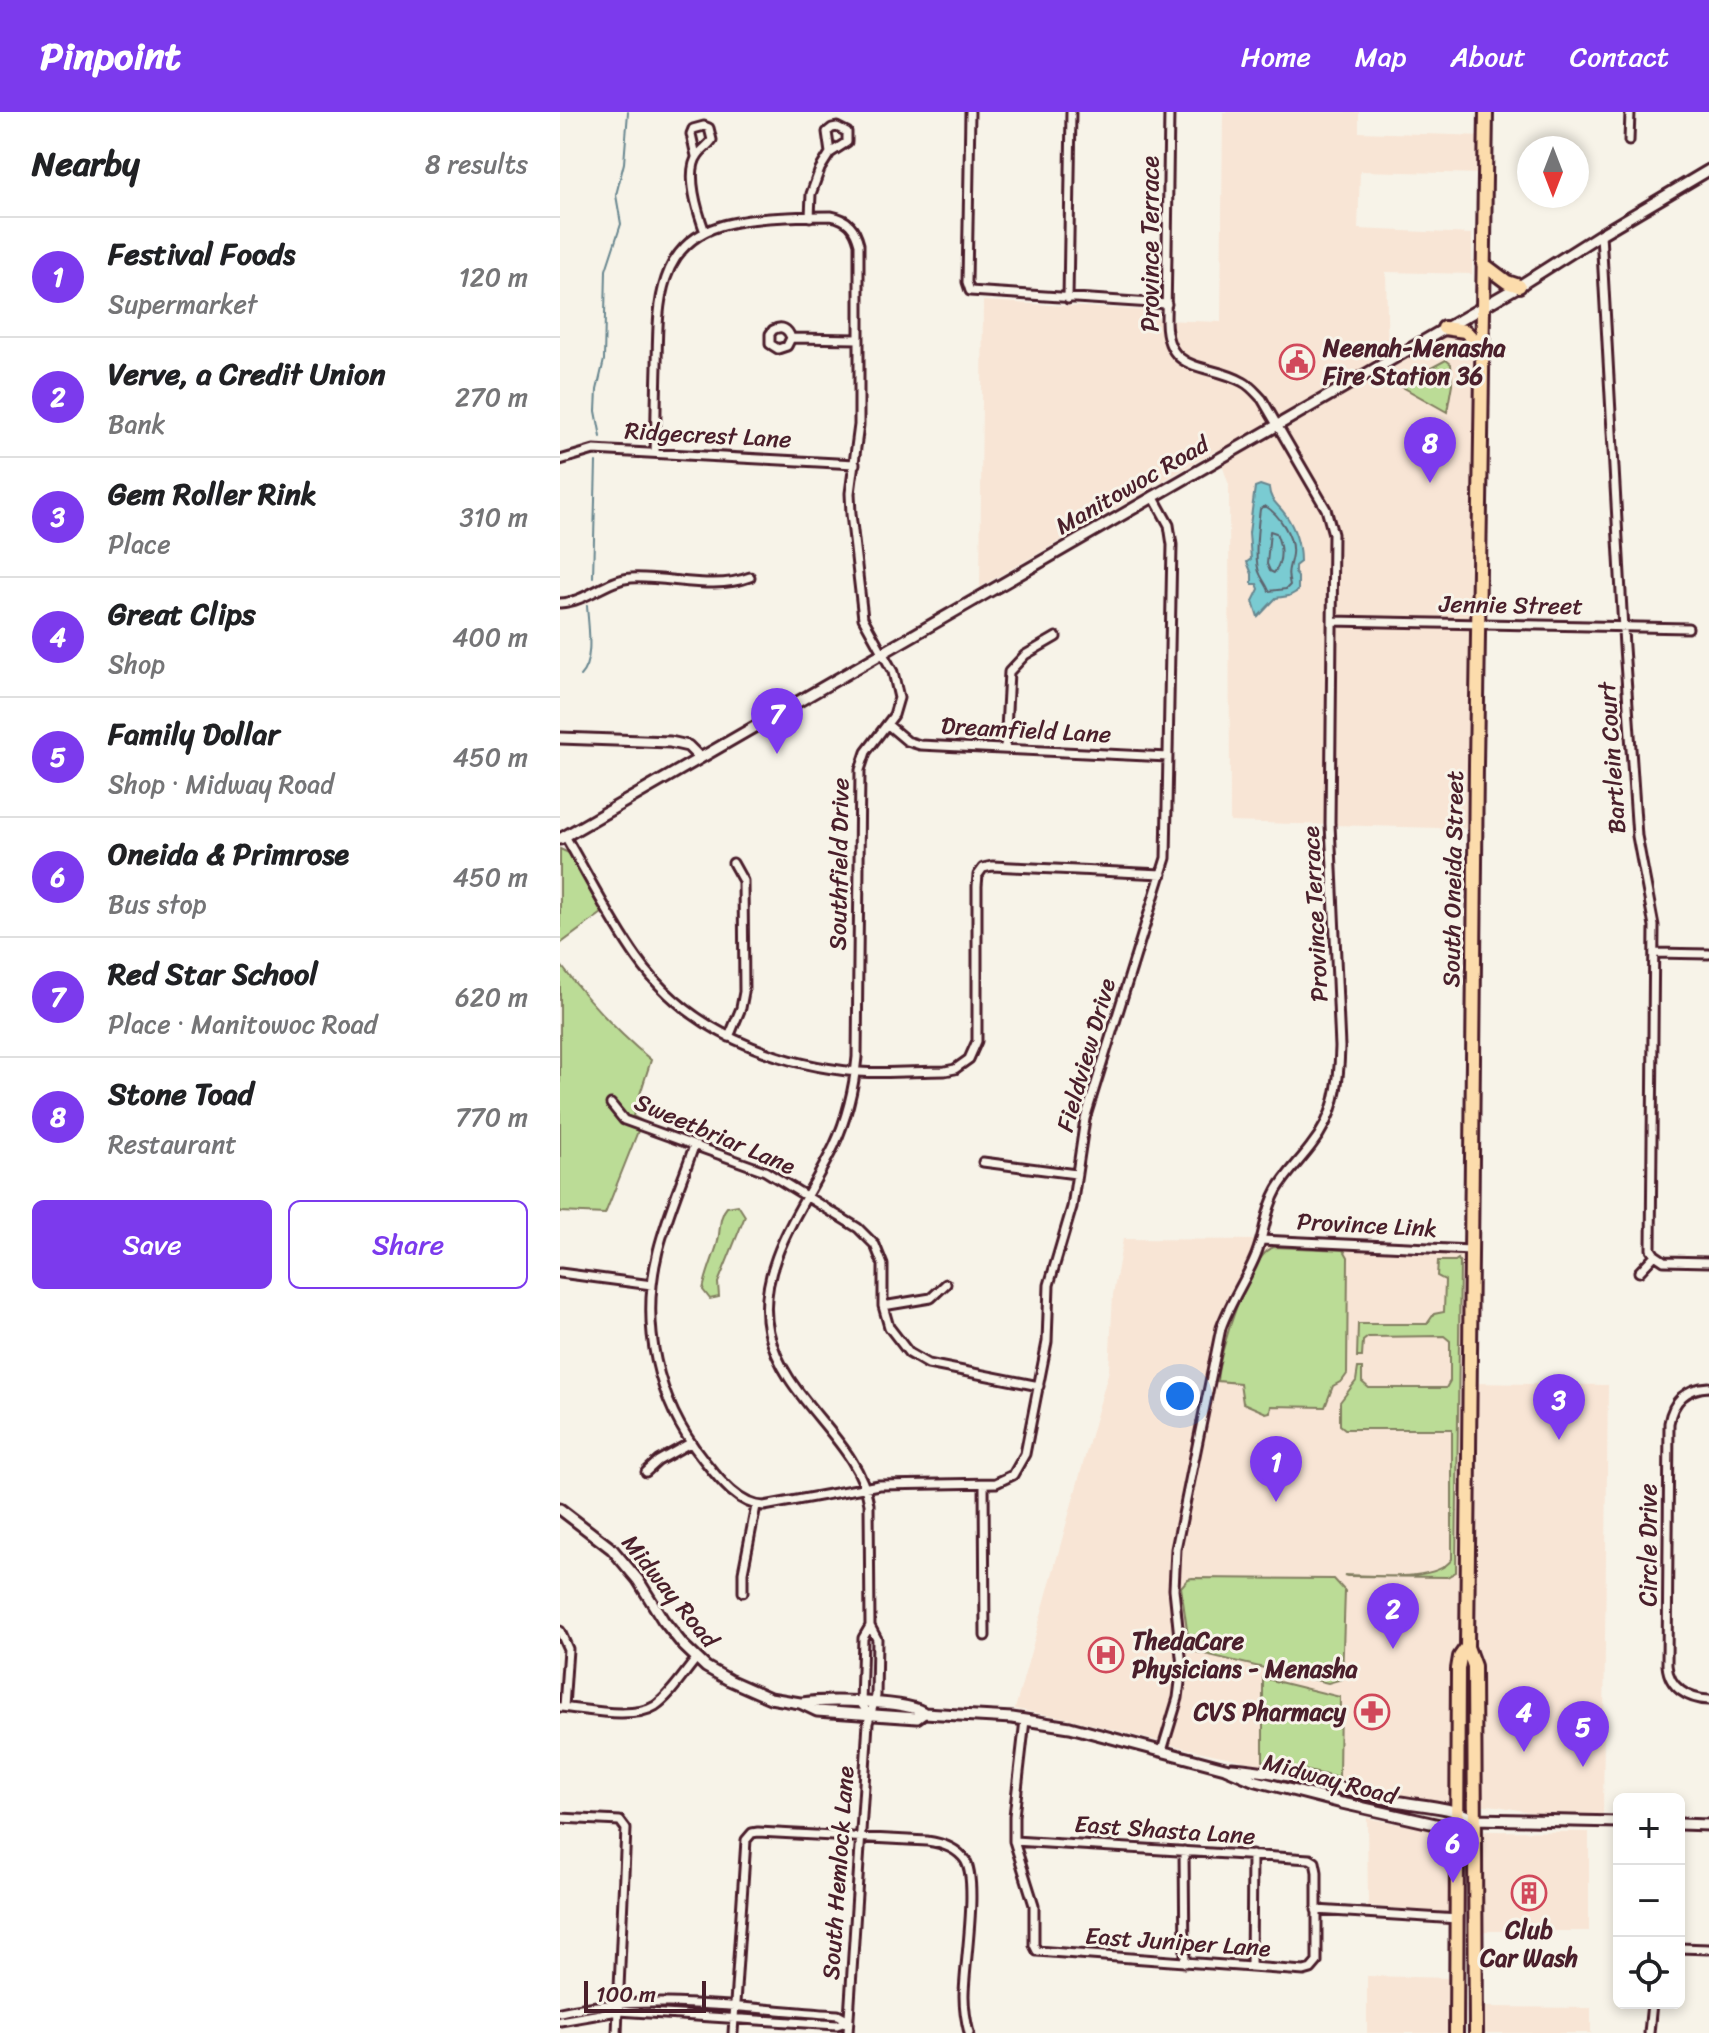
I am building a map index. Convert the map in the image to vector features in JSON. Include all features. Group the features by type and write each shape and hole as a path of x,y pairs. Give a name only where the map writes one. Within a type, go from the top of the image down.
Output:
{"highway":[{"name":"South Oneida Street","path":"1476,2033 1474,1666 1467,1647 1486,112"},
{"path":"1483,264 1507,282 1519,286"},
{"path":"1444,328 1471,334 1483,349"},
{"name":"South Oneida Street","path":"1456,2033 1458,1663 1467,1647"}],"main road":[{"name":"Manitowoc Road","path":"563,838 1519,286 1709,170"},
{"path":"560,738 670,742 688,746 700,758"},
{"name":"Midway Road","path":"560,1509 612,1549 638,1580 673,1633 706,1667 746,1690 800,1703 817,1711 917,1718 924,1713 1025,1720 1081,1729 1225,1768 1257,1781 1405,1819 1444,1826 1458,1819"},
{"name":"Midway Road","path":"800,1703 818,1700 918,1707 924,1713"},
{"name":"Midway Road","path":"1225,1768 1264,1771 1458,1819 1613,1822"},
{"path":"1685,1824 1709,1825"}],"street":[{"path":"970,112 967,282 970,291 1167,304"},
{"path":"1068,299 1071,112"},
{"name":"Province Terrace","path":"1162,1751 1181,1677 1174,1564 1221,1328 1229,1304 1248,1273 1275,1194 1326,1126 1339,1084 1340,1017 1330,824 1333,534 1329,517 1262,399 1244,382 1196,368 1180,358 1173,349 1167,332 1169,112"},
{"path":"1629,141 1630,112"},
{"path":"810,217 814,183 830,153"},
{"path":"696,156 694,188 705,232"},
{"name":"Southfield Drive","path":"655,453 661,292 675,260 689,243 705,232 738,222 839,218 853,227 859,244 859,425 850,493 851,514 863,618 893,672 899,698 888,725 866,752 860,770 856,1071 842,1128 773,1270 767,1294 767,1321 784,1373 856,1467 866,1487 871,1532 870,1626 877,1639 876,1704"},
{"name":"Bartlein Court","path":"1601,234 1639,851 1651,907 1654,953 1651,1249 1655,1255"},
{"path":"791,338 859,339"},
{"name":"Ridgecrest Lane","path":"560,460 594,450 855,464"},
{"name":"Fieldview Drive","path":"756,1506 866,1487 984,1484 1013,1475 1023,1462 1047,1342 1049,1285 1068,1222 1085,1119 1162,874 1167,848 1172,545 1169,525 1153,496"},
{"path":"560,603 578,600 630,578 721,583 750,577"},
{"name":"Jennie Street","path":"1332,621 1688,628"},
{"path":"1005,749 1009,672 1025,655 1056,637"},
{"name":"Dreamfield Lane","path":"888,725 913,743 1168,757"},
{"path":"563,838 627,943 647,971 683,1007 729,1037 771,1054 856,1071 945,1071 955,1069 969,1059 978,1032 977,886 978,875 983,868 1162,874"},
{"path":"729,1037 744,992 743,881 733,863"},
{"path":"1654,953 1709,954"},
{"name":"Sweetbriar Lane","path":"611,1104 624,1120 765,1171 858,1228 875,1245 884,1271 883,1306 889,1327 909,1353 921,1361 1039,1386"},
{"path":"694,1146 664,1230 652,1285 651,1321 658,1369 671,1408 690,1443 729,1488 756,1506 743,1572 743,1592"},
{"path":"983,1162 1076,1174"},
{"name":"Province Link","path":"1261,1240 1471,1250"},
{"path":"1639,1272 1655,1255 1664,1261 1709,1262"},
{"path":"560,1273 652,1285"},
{"path":"883,1306 931,1298 946,1284"},
{"name":"Circle Drive","path":"1709,1387 1695,1389 1681,1397 1672,1410 1669,1423 1667,1665 1671,1680 1681,1692 1694,1699 1709,1700"},
{"path":"646,1472 658,1461 690,1443"},
{"path":"984,1484 985,1636"},
{"name":"Southfield Drive","path":"861,1703 863,1638 870,1626"},
{"path":"560,1631 568,1649 562,1707 645,1711 660,1701 697,1658"},
{"path":"861,1703 869,1715 876,1704"},
{"name":"South Hemlock Lane","path":"848,2033 869,1715"},
{"path":"1014,1841 1025,1720"},
{"path":"560,1818 620,1821 624,1825 617,2033"},
{"path":"733,2033 748,1835 758,1832 940,1843 959,1853 967,1862 972,1885 964,1993 969,2033"},
{"name":"East Shasta Lane","path":"1014,1841 1313,1860 1317,1872 1316,1910"},
{"name":"East Juniper Lane","path":"1014,1841 1034,1905 1034,1945 1037,1951 1304,1971 1316,1967 1316,1910"},
{"path":"1184,1851 1185,1963"},
{"path":"1251,1967 1252,1855"},
{"path":"1316,1910 1458,1919"},
{"path":"1685,1948 1709,1949"},
{"path":"560,2012 618,2002 838,2015 849,2021"},
{"path":"1649,2033 1651,2009"},
{"path":"560,2021 618,2011 837,2025 849,2021"}],"shaded area":[{"path":"1223,112 1359,112 1359,132 1485,136 1485,174 1360,171 1358,229 1472,234 1472,274 1386,272 1388,359 1444,328 1474,338 1475,359 1482,379 1475,829 1230,822 1229,485 1217,450 980,587 983,301 1155,311 1159,320 1221,322"},
{"path":"1123,1239 1261,1240 1471,1250 1470,1383 1608,1385 1603,1815 1589,1824 1498,1806 1419,1799 1180,1747 1071,1719 1015,1709 1109,1370 1113,1295"},
{"path":"1367,1818 1439,1831 1446,1836 1452,1854 1453,1907 1450,1912 1368,1906"},
{"path":"1483,1832 1589,1832 1589,1931 1483,1931 1477,1887 1478,1839"},
{"path":"1367,1976 1453,1978 1451,2033 1367,2033"},
{"path":"1482,2007 1591,2008 1591,2033 1483,2033"}],"green space":[{"path":"1446,360 1451,364 1452,384 1447,412 1399,385"},
{"path":"560,849 569,853 602,913 560,944"},
{"path":"560,964 603,1015 651,1060 633,1116 642,1121 605,1214 560,1212"},
{"path":"738,1205 745,1216 718,1283 719,1297 710,1299 703,1290 717,1245 722,1215 727,1207"},
{"path":"1274,1247 1344,1250 1348,1257 1347,1374 1333,1386 1325,1407 1271,1406 1270,1412 1266,1413 1243,1403 1240,1383 1217,1381 1236,1307 1254,1268 1264,1254"},
{"path":"1458,1259 1456,1572 1447,1577 1344,1575 1418,1575 1444,1567 1452,1559 1452,1429 1345,1429 1340,1425 1340,1402 1356,1381 1358,1368 1362,1368 1362,1382 1369,1388 1446,1388 1450,1381 1450,1341 1444,1336 1368,1337 1363,1341 1362,1357 1357,1357 1358,1324 1427,1324 1434,1314 1444,1312 1445,1280 1437,1276 1438,1261"},
{"path":"1192,1578 1334,1579 1345,1591 1342,1679 1328,1683 1192,1651 1181,1587"},
{"path":"1263,1678 1340,1697 1339,1778 1263,1761"}],"water":[{"path":"1255,487 1269,488 1272,499 1292,525 1300,562 1295,566 1298,591 1276,598 1258,617 1253,601 1259,589 1257,584 1252,584 1247,562 1251,559 1249,533"}],"waterway":[{"path":"601,437 596,411 604,360 606,270 621,224 616,195 624,163 628,112"},
{"path":"593,577 596,462"},
{"path":"580,676 589,652 587,605"}],"place":[{"name":"Neenah-Menasha Fire Station 36","path":"1297,362"},
{"name":"Stone Toad","path":"1430,483"},
{"name":"Red Star School","path":"777,754"},
{"name":"Gem Roller Rink","path":"1559,1440"},
{"name":"Festival Foods","path":"1276,1502"},
{"name":"Verve, a Credit Union","path":"1393,1649"},
{"name":"ThedaCare Physicians - Menasha","path":"1106,1655"},
{"name":"CVS Pharmacy","path":"1372,1712"},
{"name":"Great Clips","path":"1524,1752"},
{"name":"Family Dollar","path":"1583,1767"},
{"name":"Oneida & Primrose","path":"1453,1883"},
{"name":"Club Car Wash","path":"1529,1893"}]}
